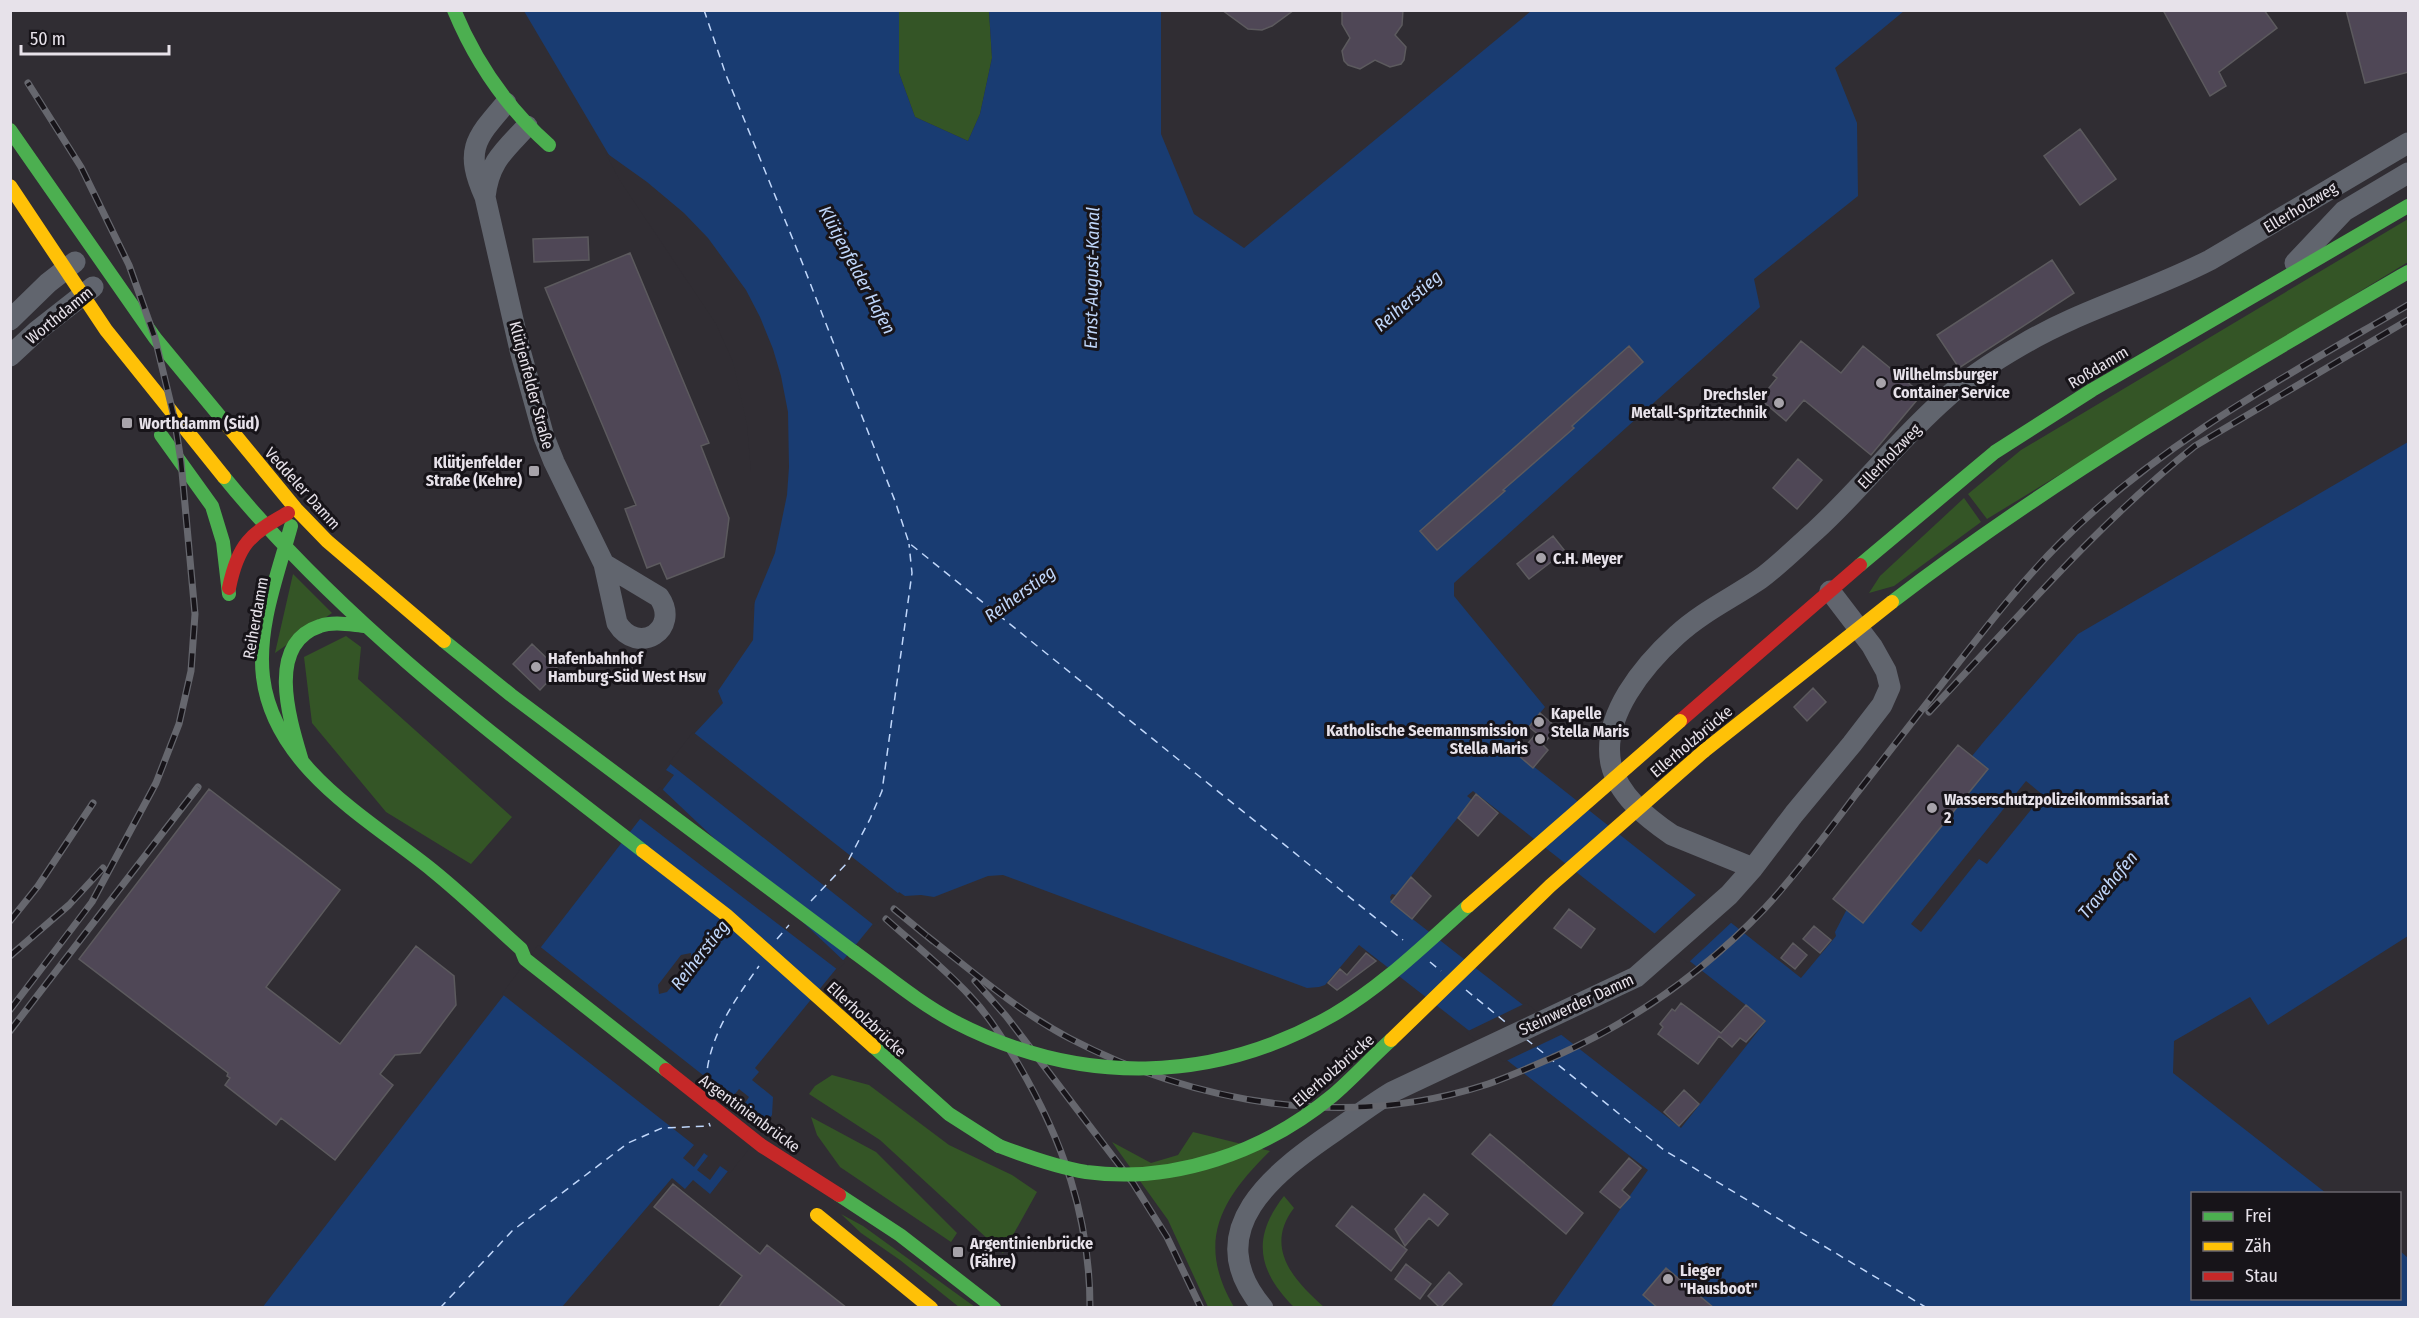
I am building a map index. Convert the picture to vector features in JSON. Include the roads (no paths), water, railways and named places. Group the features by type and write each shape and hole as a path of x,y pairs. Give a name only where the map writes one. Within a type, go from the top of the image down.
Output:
{"main road":[{"path":"454,10 480,65 506,103 549,145"},
{"name":"Veddeler Damm","path":"10,130 155,338 296,509 327,541 404,609 532,712 647,795"},
{"path":"10,186 106,330 174,417 286,548 366,626"},
{"name":"Roßdamm","path":"1830,591 1944,491 2004,446 2092,390 2409,206"},
{"path":"1858,627 2000,523 2077,472 2305,332 2409,272"},
{"path":"106,330 128,380"},
{"name":"Reiherdamm","path":"152,422 212,507 223,542 229,594 233,564 247,538 296,509"},
{"name":"Reiherdamm","path":"296,509 268,618 263,676 267,702 278,729 302,761 349,805 434,871 499,930"},
{"name":"Ellerholzbrücke","path":"647,795 906,990 954,1021 999,1043 1051,1060 1116,1070 1172,1070 1219,1062 1270,1046 1312,1027 1360,996 1413,955 1830,591"},
{"path":"302,761 290,717 286,687 287,667 294,648 300,639 320,626 346,624 366,626"},
{"name":"Ellerholzbrücke","path":"366,626 491,733 733,921 949,1114 999,1146 1041,1163 1099,1172 1142,1173 1202,1165 1240,1153 1300,1121 1332,1096 1550,886 1704,751 1858,627"},
{"name":"Argentinienbrücke","path":"499,930 520,949 525,959 762,1146 900,1235 994,1308"},
{"path":"817,1215 931,1308"}],"street":[{"name":"Klütjenfelder Straße","path":"506,103 488,124 474,149 475,170 485,196 527,378 544,437 604,564"},
{"name":"Klütjenfelder Straße","path":"485,196 487,178 492,166 527,126"},
{"name":"Ellerholzweg","path":"1753,868 1660,827 1635,806 1614,772 1610,751 1614,725 1624,702 1650,663 1678,634 1716,604 1758,579 1794,550 1928,415 1947,397 1986,368 2019,346 2071,319 2210,260 2409,143"},
{"name":"Ellerholzweg","path":"2280,280 2344,211 2409,173"},
{"name":"Worthdamm","path":"10,320 65,269 92,249"},
{"name":"Worthdamm","path":"10,356 36,331 109,274"},
{"name":"Steinwerder Damm","path":"1263,1308 1241,1271 1239,1244 1246,1215 1253,1201 1267,1184 1286,1166 1364,1108 1392,1092 1566,1008 1636,977 1729,895 1844,755 1889,693 1890,683 1884,665 1830,591"}],"water":[{"path":"524,11 899,11 899,73 915,117 968,141 980,114 992,58 989,11 1161,11 1161,134 1194,214 1244,248 1531,11 1904,11 1835,68 1857,123 1858,196 1754,279 1760,307 1454,583 1454,596 1545,707 1514,745 1511,744 1509,747 1801,978 1836,936 1835,932 1847,909 1986,739 2078,634 2408,442 2408,936 2268,1025 2250,997 2174,1041 2173,1073 2325,1192 2191,1192 2191,1300 2401,1300 2401,1252 2408,1258 2408,1307 1551,1307 1648,1170 1359,945 1325,985 1307,988 1003,875 988,876 934,897 905,896 899,892 755,1068 759,1072 752,1080 773,1097 772,1115 710,1194 693,1180 685,1189 672,1178 562,1307 262,1308 674,775 666,770 695,733 723,703 718,691 753,640 756,571 754,472 744,391 719,322 622,177","holes":["1473,791 1766,1021 1681,1128 1392,903 1390,897 1392,894 1396,895 1472,800 1467,796","691,953 692,961 667,992 659,994 658,985 681,955"]}],"railway":[{"path":"10,1010 92,902 156,783 179,724 191,671 195,614 181,461 174,417 155,338 129,265 81,167 28,83"},
{"path":"927,936 1014,1003 1069,1038 1118,1061 1169,1080 1221,1094 1274,1103 1328,1107 1381,1106 1435,1098 1488,1084 1522,1071 1585,1042 1641,1010 1694,973 1742,931 1801,866 2008,601 2046,557 2099,507 2140,473 2226,413 2408,305"},
{"path":"1929,712 2090,540 2195,446 2408,320"},
{"path":"10,1031 198,787"},
{"path":"10,921 38,886 93,803"},
{"path":"10,956 69,905 103,868"},
{"path":"894,909 933,941"},
{"path":"886,919 939,966 977,1004 1001,1036 1033,1091 1048,1121 1071,1180 1085,1242 1090,1308"},
{"path":"975,981 1006,1016 1133,1183 1167,1237 1201,1308"}],"place":[{"name":"Wilhelmsburger Container Service","path":"1881,383"},
{"name":"Drechsler Metall-Spritztechnik","path":"1779,403"},
{"name":"Worthdamm (Süd)","path":"127,423"},
{"name":"Klütjenfelder Straße (Kehre)","path":"534,471"},
{"name":"C.H. Meyer","path":"1541,558"},
{"name":"Hafenbahnhof Hamburg-Süd West Hsw","path":"536,667"},
{"name":"Kapelle Stella Maris","path":"1539,722"},
{"name":"Katholische Seemannsmission Stella Maris","path":"1540,739"},
{"name":"Wasserschutzpolizeikommissariat 2","path":"1932,808"},
{"name":"Argentinienbrücke (Fähre)","path":"958,1252"},
{"name":"Lieger \"Hausboot\"","path":"1668,1279"}],"water label":[{"name":"Klütjenfelder Hafen","path":"857,270"},
{"name":"Ernst-August-Kanal","path":"1092,278"},
{"name":"Reiherstieg","path":"1408,301"},
{"name":"Reiherstieg","path":"1020,594"},
{"name":"Travehafen","path":"2108,885"},
{"name":"Reiherstieg","path":"700,955"}]}
